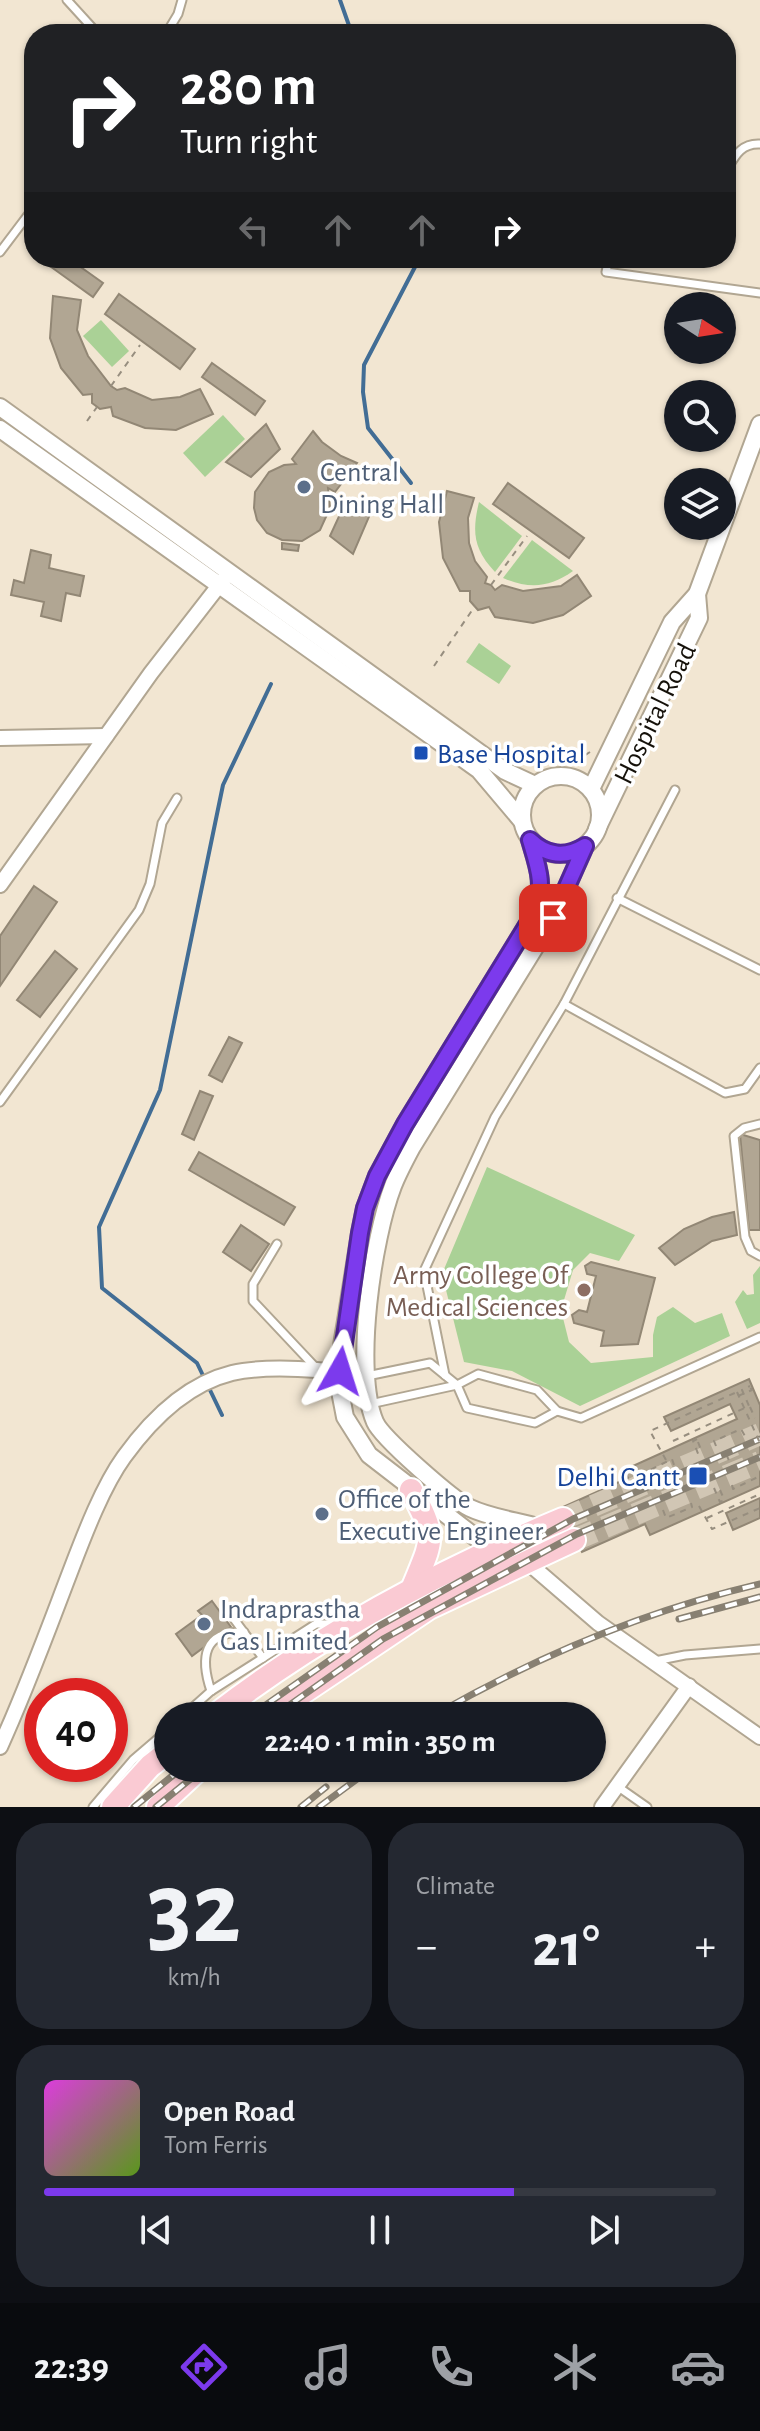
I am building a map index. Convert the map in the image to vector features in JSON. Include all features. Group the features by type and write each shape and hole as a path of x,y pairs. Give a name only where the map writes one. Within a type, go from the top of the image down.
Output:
{"main road":[{"path":"411,1490 428,1520 430,1539 413,1587"},
{"path":"232,1702 281,1665 413,1587 563,1519"},
{"path":"289,1702 429,1608 574,1540"},
{"path":"113,1807 154,1763"},
{"path":"158,1807 185,1782"}],"street":[{"path":"0,407 479,770 522,821 539,870 541,894 534,914 405,1124 377,1176 365,1208 349,1295 339,1386 345,1417 369,1455 492,1550"},
{"name":"Hospital Road","path":"591,789 672,622 697,594 760,424"},
{"path":"0,429 505,771 535,785"},
{"path":"0,885 224,578"},
{"name":"Hospital Road","path":"597,829 699,618 697,594"},
{"path":"0,738 106,736"},
{"path":"522,821 524,802 535,785 552,776 573,777 591,789 600,809 597,829 585,846 553,918 412,1147 393,1186 379,1235 371,1287 365,1377 375,1423 393,1446 469,1507 541,1528"},
{"path":"530,840 546,852 556,854 576,851 585,846"},
{"path":"0,1747 88,1526 122,1459 160,1415 207,1383 232,1373 289,1369 340,1371 365,1377"},
{"path":"526,1561 598,1623 760,1737"},
{"path":"602,1807 689,1686"},
{"path":"0,1705 14,1715"}],"lane":[{"path":"67,0 89,24"},
{"path":"172,24 182,0"},
{"path":"736,154 749,143 760,144"},
{"path":"0,252 24,220"},
{"path":"607,268 606,272 760,293"},
{"path":"445,1375 424,1271 495,1117 564,1004 675,790"},
{"path":"0,1102 145,900 162,823 177,798"},
{"path":"617,898 760,970"},
{"path":"564,1004 725,1093 745,1089 760,1068"},
{"path":"760,1124 744,1128 734,1136 745,1237 751,1251 760,1256"},
{"path":"277,1244 253,1284 253,1301 318,1370"},
{"path":"370,1404 457,1385 478,1374 537,1390 557,1411 581,1418 760,1337"},
{"path":"365,1377 430,1363 457,1385 467,1408 535,1423 557,1411"},
{"path":"228,1611 263,1658"},
{"path":"199,1702 316,1624 350,1624"},
{"path":"211,1691 207,1677 208,1648 213,1639 227,1632 244,1632"},
{"path":"655,1661 685,1655 760,1649"},
{"path":"93,1807 133,1760 154,1742"},
{"path":"617,1786 647,1807"}],"path":[{"path":"111,386 140,345"},
{"path":"87,421 97,407"},
{"path":"491,585 527,536"},
{"path":"434,666 475,606"},
{"path":"666,1460 650,1431 738,1394 752,1390 750,1386 742,1390 746,1398 749,1406 755,1418"},
{"path":"738,1394 759,1441 726,1454 733,1469 760,1457"},
{"path":"673,1441 749,1406"},
{"path":"716,1446 714,1441 741,1429 745,1436"},
{"path":"649,1478 646,1472 672,1459 674,1465"},
{"path":"732,1485 733,1489 760,1476"},
{"path":"714,1488 720,1502 725,1500 720,1490"},
{"path":"706,1518 760,1494"},
{"path":"663,1510 666,1518 692,1507 691,1503"},
{"path":"699,1506 712,1529 760,1508"}],"green space":[{"path":"101,320 129,351 112,367 83,336"},
{"path":"223,415 245,439 205,477 183,453"},
{"path":"479,502 522,536 495,572 482,555 476,539"},
{"path":"532,540 573,571 556,581 539,585 503,578"},
{"path":"479,643 511,666 499,684 466,662"},
{"path":"487,1167 635,1235 619,1261 590,1253 573,1270 561,1310 569,1342 591,1363 653,1357 657,1317 673,1307 695,1323 722,1313 730,1336 580,1406 512,1371 464,1362 442,1274"},
{"path":"760,1266 760,1323 747,1329 735,1302 743,1290 747,1295 754,1294 753,1275"}],"building":[{"path":"53,268 82,268 103,283 93,297"},
{"path":"119,294 195,349 180,369 105,314"},
{"path":"53,296 81,300 77,330 88,356 111,386 117,390 125,388 152,400 180,397 200,389 213,414 176,430 145,428 113,416 111,407 100,409 92,403 92,394 83,395 61,368 50,338"},
{"path":"212,363 265,401 255,415 202,377"},
{"path":"266,424 280,449 251,477 226,462"},
{"path":"313,431 341,456 357,463 335,492 328,488 330,508 320,530 302,541 282,540 267,533 257,520 255,492 269,472 284,465 296,464 292,459"},
{"path":"508,483 584,538 569,558 493,504"},
{"path":"447,491 474,498 468,518 469,543 475,561 487,577 485,583 495,590 502,585 523,591 561,586 577,575 591,596 563,615 533,623 495,617 489,607 478,610 470,601 470,591 460,591 443,558 439,522"},
{"path":"347,499 374,505 353,554 330,536"},
{"path":"282,543 299,545 298,551 282,549"},
{"path":"31,550 51,555 49,568 84,576 80,596 66,593 61,621 41,616 44,602 11,595 14,580 24,583"},
{"path":"34,886 57,902 0,986 0,936"},
{"path":"55,951 77,969 40,1017 17,1000"},
{"path":"229,1037 242,1043 222,1082 209,1075"},
{"path":"200,1091 213,1096 194,1140 182,1134"},
{"path":"740,1134 760,1140 760,1230 749,1230"},
{"path":"199,1152 295,1207 284,1225 189,1170"},
{"path":"734,1212 737,1235 712,1241 675,1265 659,1248 684,1229"},
{"path":"241,1225 269,1244 251,1271 223,1252"},
{"path":"591,1262 655,1278 638,1344 601,1346 604,1331 574,1323 572,1315 579,1310 587,1312 596,1276 587,1274 585,1266"},
{"path":"749,1379 760,1405 760,1486 650,1535 645,1524 582,1552 563,1507 628,1478 624,1470 737,1419 730,1404 671,1431 664,1417"},
{"path":"760,1498 760,1518 733,1530 726,1513"},
{"path":"212,1601 231,1627 192,1656 176,1634 202,1615 198,1611"}],"waterway":[{"path":"340,0 348,24"},
{"path":"411,483 368,428 363,392 364,365 414,268"},
{"path":"222,1415 197,1363 102,1288 99,1227 160,1090 223,785 271,684"}],"tunnel":[{"path":"563,1519 760,1434"},
{"path":"574,1540 760,1462"}],"railway":[{"path":"270,1702 377,1627 573,1519 760,1439"},
{"path":"294,1702 383,1639 577,1534 760,1457"},
{"path":"458,1702 592,1638 674,1608 760,1584"},
{"path":"679,1619 760,1597"},
{"path":"134,1807 165,1782"},
{"path":"156,1807 187,1782"},
{"path":"319,1807 353,1782"},
{"path":"301,1807 326,1787"}],"place":[{"name":"Central Dining Hall","path":"304,487"},
{"name":"Base Hospital","path":"421,753"},
{"name":"Army College Of Medical Sciences","path":"584,1290"},
{"name":"Delhi Cantt","path":"698,1476"},
{"name":"Office of the Executive Engineer","path":"322,1514"},
{"name":"Indraprastha Gas Limited","path":"204,1624"}],"route":[{"path":"340,1371 349,1295 365,1208 377,1176 405,1124 534,914 541,894 539,870 530,840 546,852 556,854 567,854 585,846 553,918"}]}
